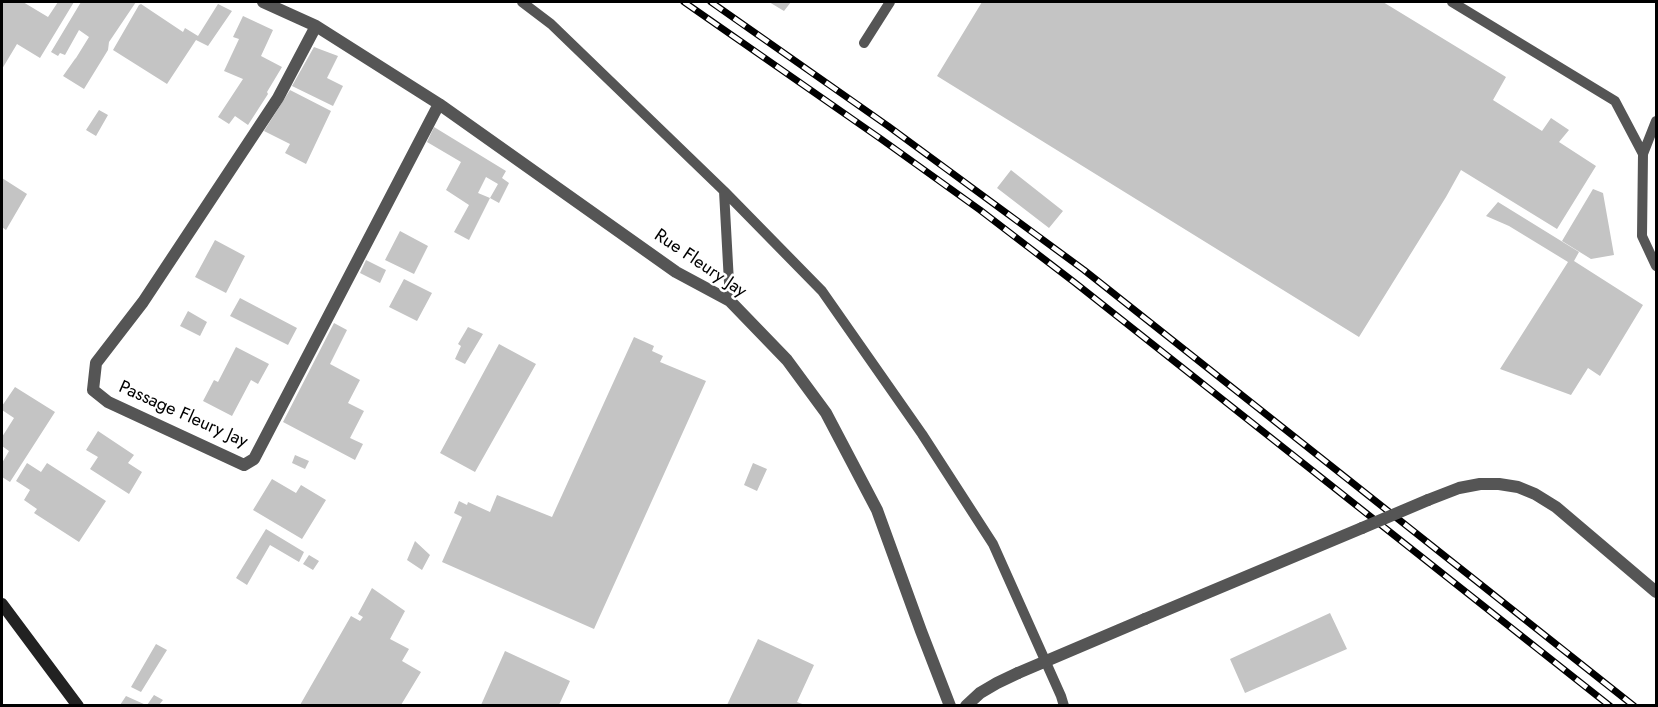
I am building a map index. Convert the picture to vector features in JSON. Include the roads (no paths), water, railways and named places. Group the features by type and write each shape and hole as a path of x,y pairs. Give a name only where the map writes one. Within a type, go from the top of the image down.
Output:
{"main road":[{"path":"2,604 78,705"}],"street":[{"name":"Rue Fleury Jay","path":"263,2 316,26 439,104 676,272 729,301 787,360 826,413 877,510 950,705"},
{"name":"Passage Fleury Jay","path":"316,26 278,98 143,302 96,363 93,390 108,402 244,465 254,459 439,104"},
{"path":"966,705 980,693 1018,673 1428,500 1459,488 1480,484 1518,487 1535,494 1556,507 1656,592"}],"lane":[{"path":"522,2 551,24 724,191 822,291 922,434 993,544 1064,705"},
{"path":"864,43 890,2"},
{"path":"1452,2 1615,101 1643,154"},
{"path":"1656,121 1643,154 1642,236 1656,266"},
{"path":"724,191 729,301"}],"railway":[{"path":"684,2 980,210 1610,706"},
{"path":"711,2 888,126 1084,270 1634,706"}]}
